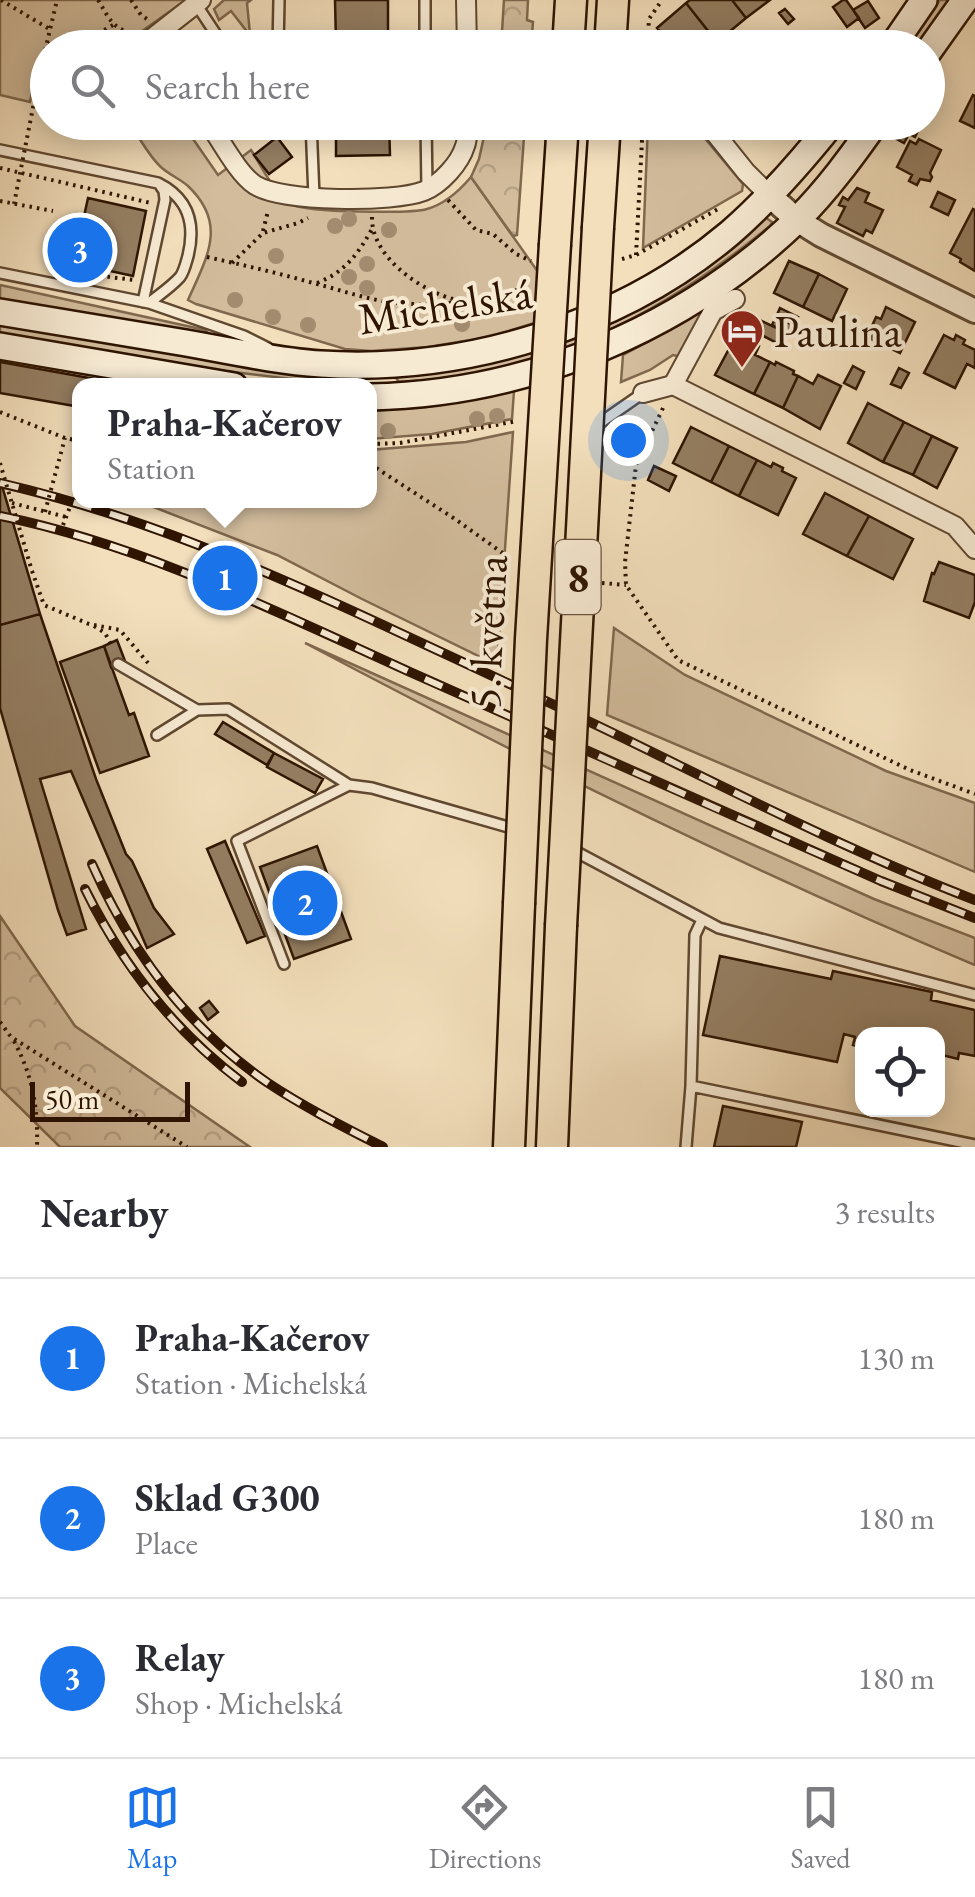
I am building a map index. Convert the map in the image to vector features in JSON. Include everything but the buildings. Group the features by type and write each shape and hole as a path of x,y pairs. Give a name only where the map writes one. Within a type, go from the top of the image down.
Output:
{"highway":[{"path":"569,30 571,0"},
{"path":"611,30 613,0"},
{"name":"5. května","path":"509,1147 543,253 560,140"},
{"name":"5. května","path":"552,1139 604,140"}],"main road":[{"path":"903,30 924,0"},
{"path":"944,30 965,0"},
{"name":"Michelská","path":"0,312 293,360 352,364 424,360 481,351 538,337 658,283 728,234 764,190 795,169 818,140"},
{"name":"Michelská","path":"377,397 445,392 503,381 624,339 716,285 797,220 863,140"},
{"path":"0,346 187,378"}],"street":[{"path":"466,0 467,30"},
{"path":"168,30 198,2"},
{"path":"220,140 249,182 266,191 372,198 433,185 457,162 466,140"},
{"path":"721,140 764,190 797,220 975,311"},
{"path":"674,385 714,311 735,299"},
{"path":"644,392 674,385 954,526 975,549"},
{"path":"954,526 975,526"}],"lane":[{"path":"278,30 279,0"},
{"path":"424,0 425,30"},
{"path":"198,2 215,30"},
{"path":"314,140 322,197"},
{"path":"428,140 433,185"},
{"path":"0,150 158,183 171,190 186,208 191,241 182,275 146,302"},
{"path":"146,302 166,200 158,183"},
{"path":"0,273 146,302 244,336 293,360"},
{"path":"597,426 644,392"},
{"path":"118,664 197,710"},
{"path":"157,735 197,710 228,709 349,785 538,835"},
{"path":"284,964 236,841 349,785"},
{"path":"554,840 719,928 975,994"},
{"path":"686,1147 695,935 702,920"},
{"path":"691,1086 975,1145"}],"path":[{"path":"0,0 51,30 58,0"},
{"path":"98,0 120,30"},
{"path":"648,30 649,18 662,0"},
{"path":"104,30 113,25"},
{"path":"14,204 30,123"},
{"path":"636,255 642,140"},
{"path":"0,168 157,204"},
{"path":"433,185 476,230 493,234 516,254 543,253"},
{"path":"618,260 636,255 764,190"},
{"path":"232,263 262,233 268,212 266,191"},
{"path":"262,233 298,224 318,212 322,197"},
{"path":"372,198 372,228 397,267 441,296 464,302"},
{"path":"0,201 53,212"},
{"path":"317,284 350,262 372,228"},
{"path":"207,257 392,303 464,302 525,288"},
{"path":"91,274 139,281"},
{"path":"674,385 636,464 625,562 626,585 678,660 910,770 975,794"},
{"path":"0,412 72,440"},
{"path":"377,444 400,444 521,420"},
{"path":"45,512 65,438"},
{"path":"0,463 44,606 105,632 118,664"},
{"path":"377,469 505,557 520,562"},
{"path":"12,503 66,517"},
{"path":"63,526 70,507"},
{"path":"596,582 626,585"},
{"path":"89,624 120,630 179,700"},
{"path":"0,1022 26,1063 38,1113 37,1147"},
{"path":"12,1037 186,1147"}],"green space":[{"path":"0,0 186,0 144,30 30,30 30,102 0,95"},
{"path":"224,0 251,0 247,3 250,30 231,11 219,20 214,9"},
{"path":"504,0 528,0 527,20 533,22 532,30 502,30"},
{"path":"940,0 950,0 928,30 919,30"},
{"path":"140,140 194,140 218,175 251,150 287,201 318,209 427,209 452,196 471,177 567,313 489,337 371,351 345,349 196,304 188,300 207,255 211,227 208,214 188,186 157,164"},
{"path":"483,140 524,140 517,235 513,236 471,177"},
{"path":"647,140 706,140 743,184 742,191 643,248"},
{"path":"766,218 772,222 770,226 728,259 642,314 597,336 503,367 452,377 399,382 396,378 447,370 719,257"},
{"path":"0,285 205,330 207,332 0,299"},
{"path":"708,306 682,357 673,355 621,382 623,355"},
{"path":"0,324 312,378 225,371 0,334"},
{"path":"514,391 512,419 432,434 377,438 377,411 427,407"},
{"path":"513,432 497,665 277,555 156,508 377,508 377,449 466,442"},
{"path":"614,628 685,675 886,771 975,803 975,872 607,715"},
{"path":"305,643 874,899 975,938 975,965 636,812"},
{"path":"0,916 75,1026 250,1147 60,1147 0,1088"}],"railway":[{"path":"0,483 72,502"},
{"path":"92,508 148,526 289,583 555,705 815,831 975,900"},
{"path":"0,516 106,544 209,582 881,881 975,918"},
{"path":"92,864 144,957 187,1013 212,1038 282,1092 383,1147"},
{"path":"85,889 116,944 152,995 194,1041 242,1082"}],"place":[{"name":"Relay","path":"80,250"},
{"name":"Paulina","path":"742,369"},
{"name":"Praha-Kačerov","path":"225,578"},
{"name":"Sklad G300","path":"305,903"}]}
